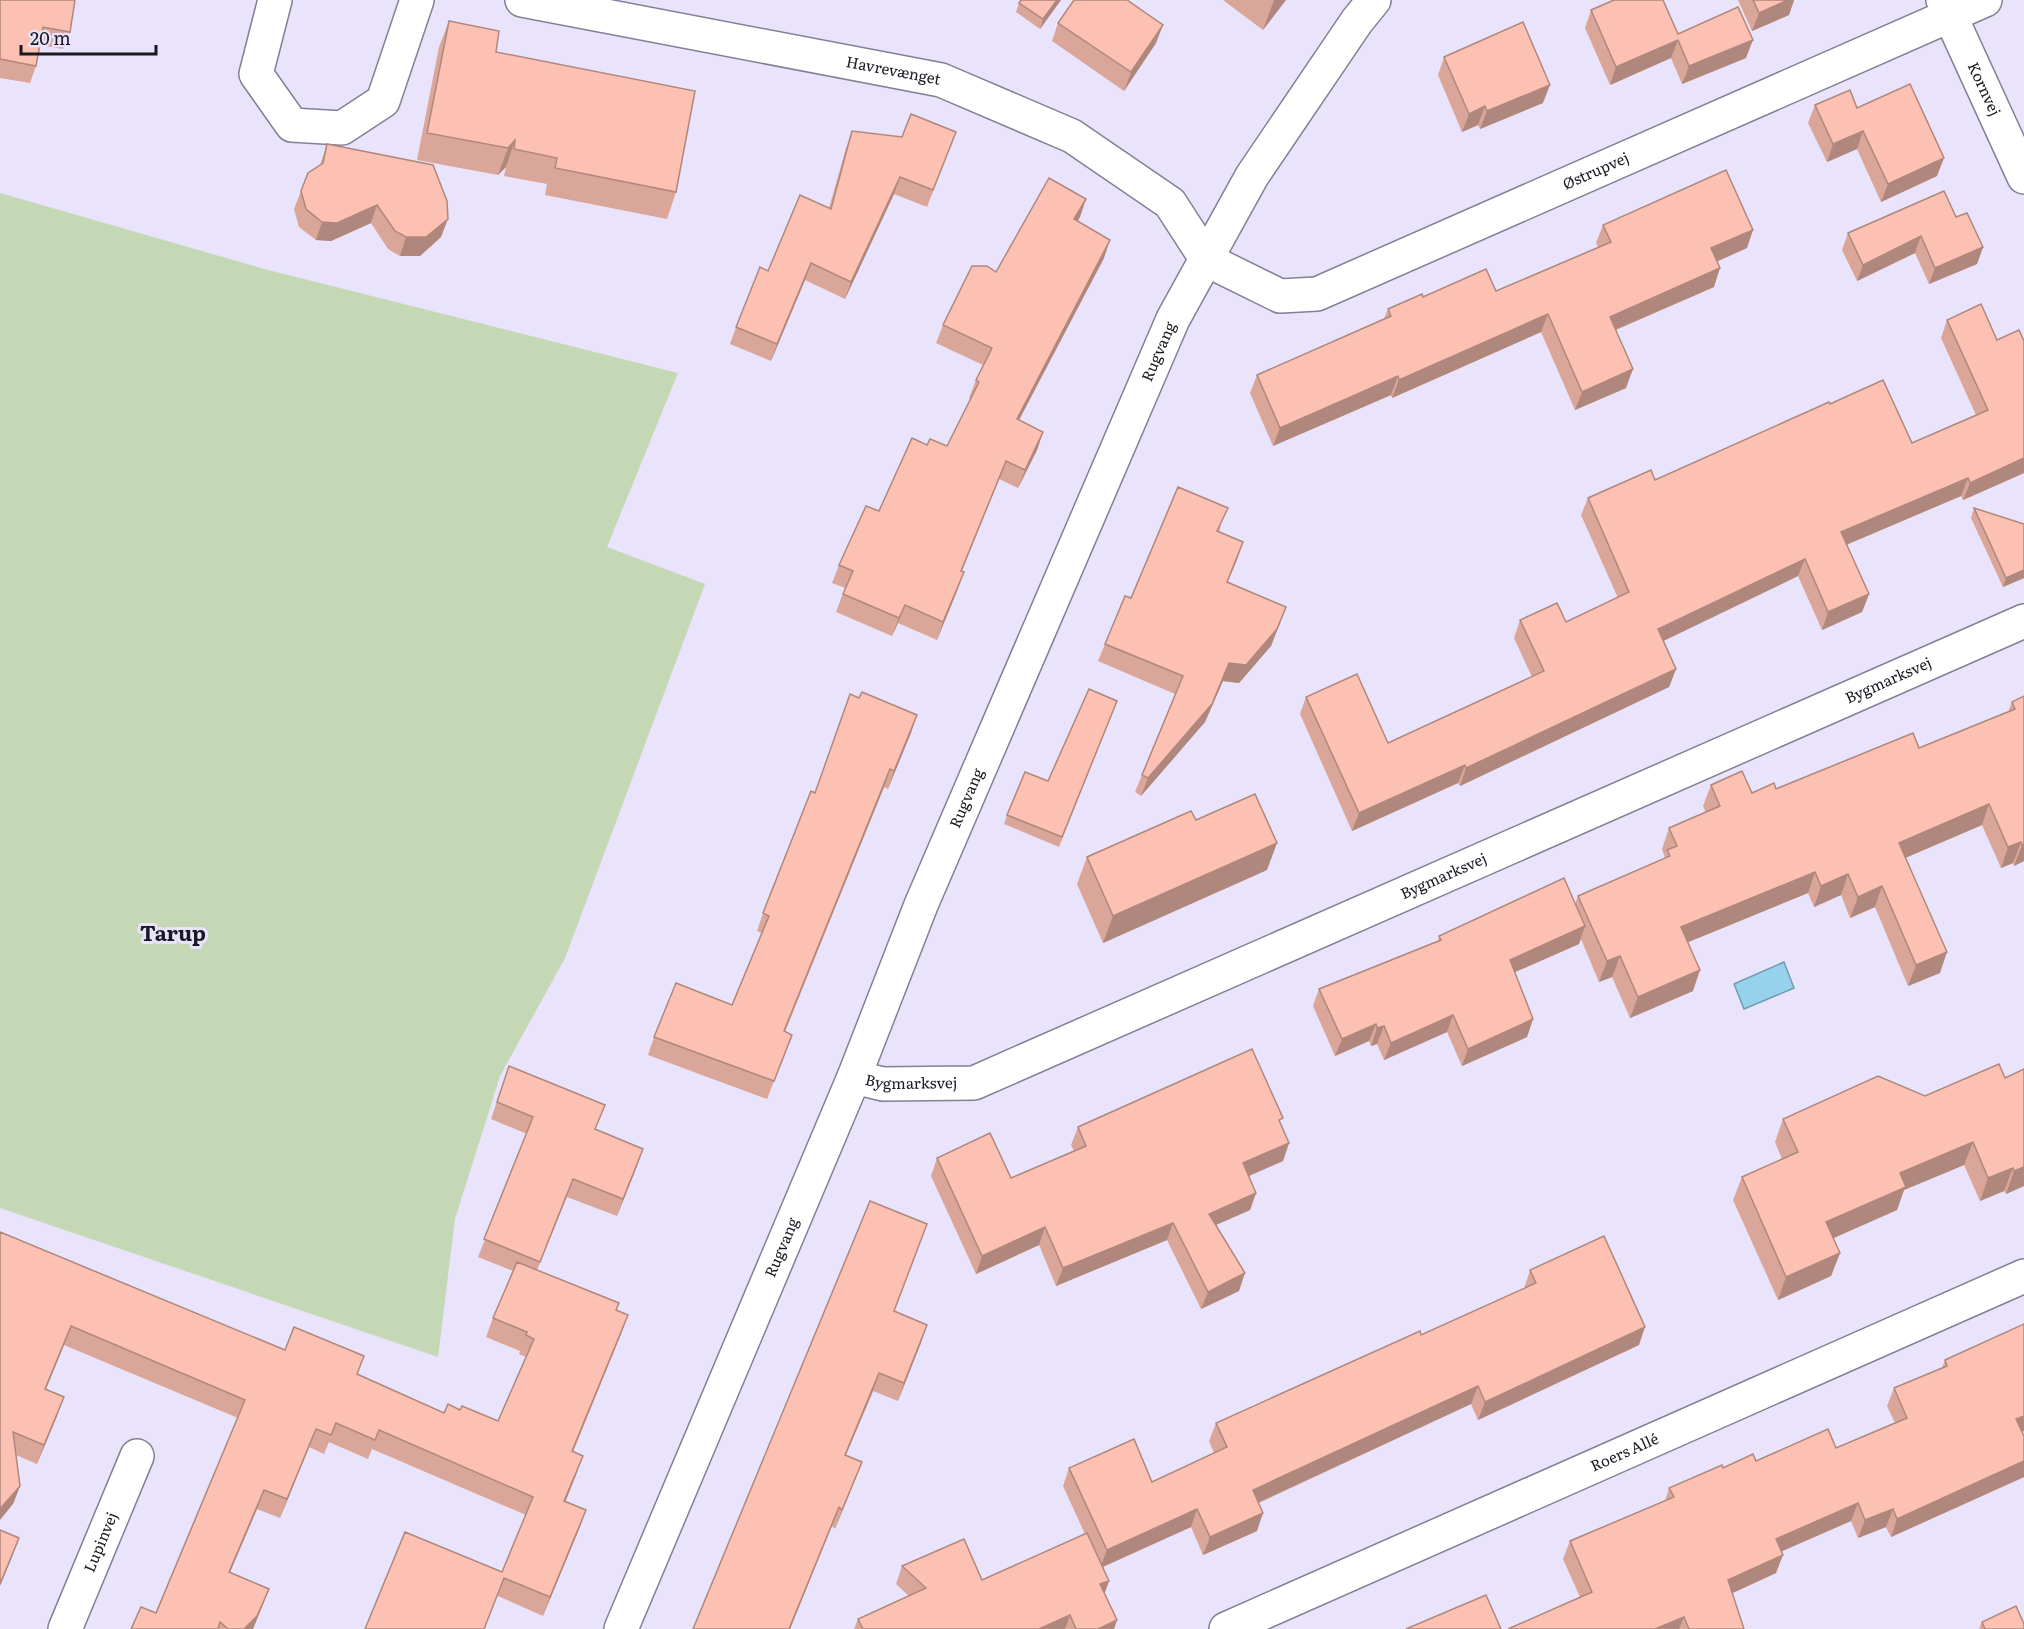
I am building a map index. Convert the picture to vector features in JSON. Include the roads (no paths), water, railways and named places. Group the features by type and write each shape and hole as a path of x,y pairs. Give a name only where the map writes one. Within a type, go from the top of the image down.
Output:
{"street":[{"path":"275,0 256,74 292,125 342,128 383,101 417,0"},
{"name":"Havrevænget","path":"522,0 941,80 1072,136 1170,203 1207,260"},
{"name":"Rugvang","path":"621,1629 854,1077 921,905 1173,319 1252,176 1357,21 1374,0"},
{"name":"Østrupvej","path":"1207,260 1280,296 1317,294 1947,8 1985,0"},
{"name":"Kornvej","path":"1947,8 2024,177"},
{"name":"Bygmarksvej","path":"854,1077 883,1084 974,1083 2024,621"},
{"name":"Roers Allé","path":"1226,1629 2024,1276"},
{"name":"Lupinvej","path":"65,1629 137,1456"}],"water":[{"path":"1784,962 1794,988 1744,1009 1734,984"}],"district":[{"name":"Tarup","path":"173,934"}]}
